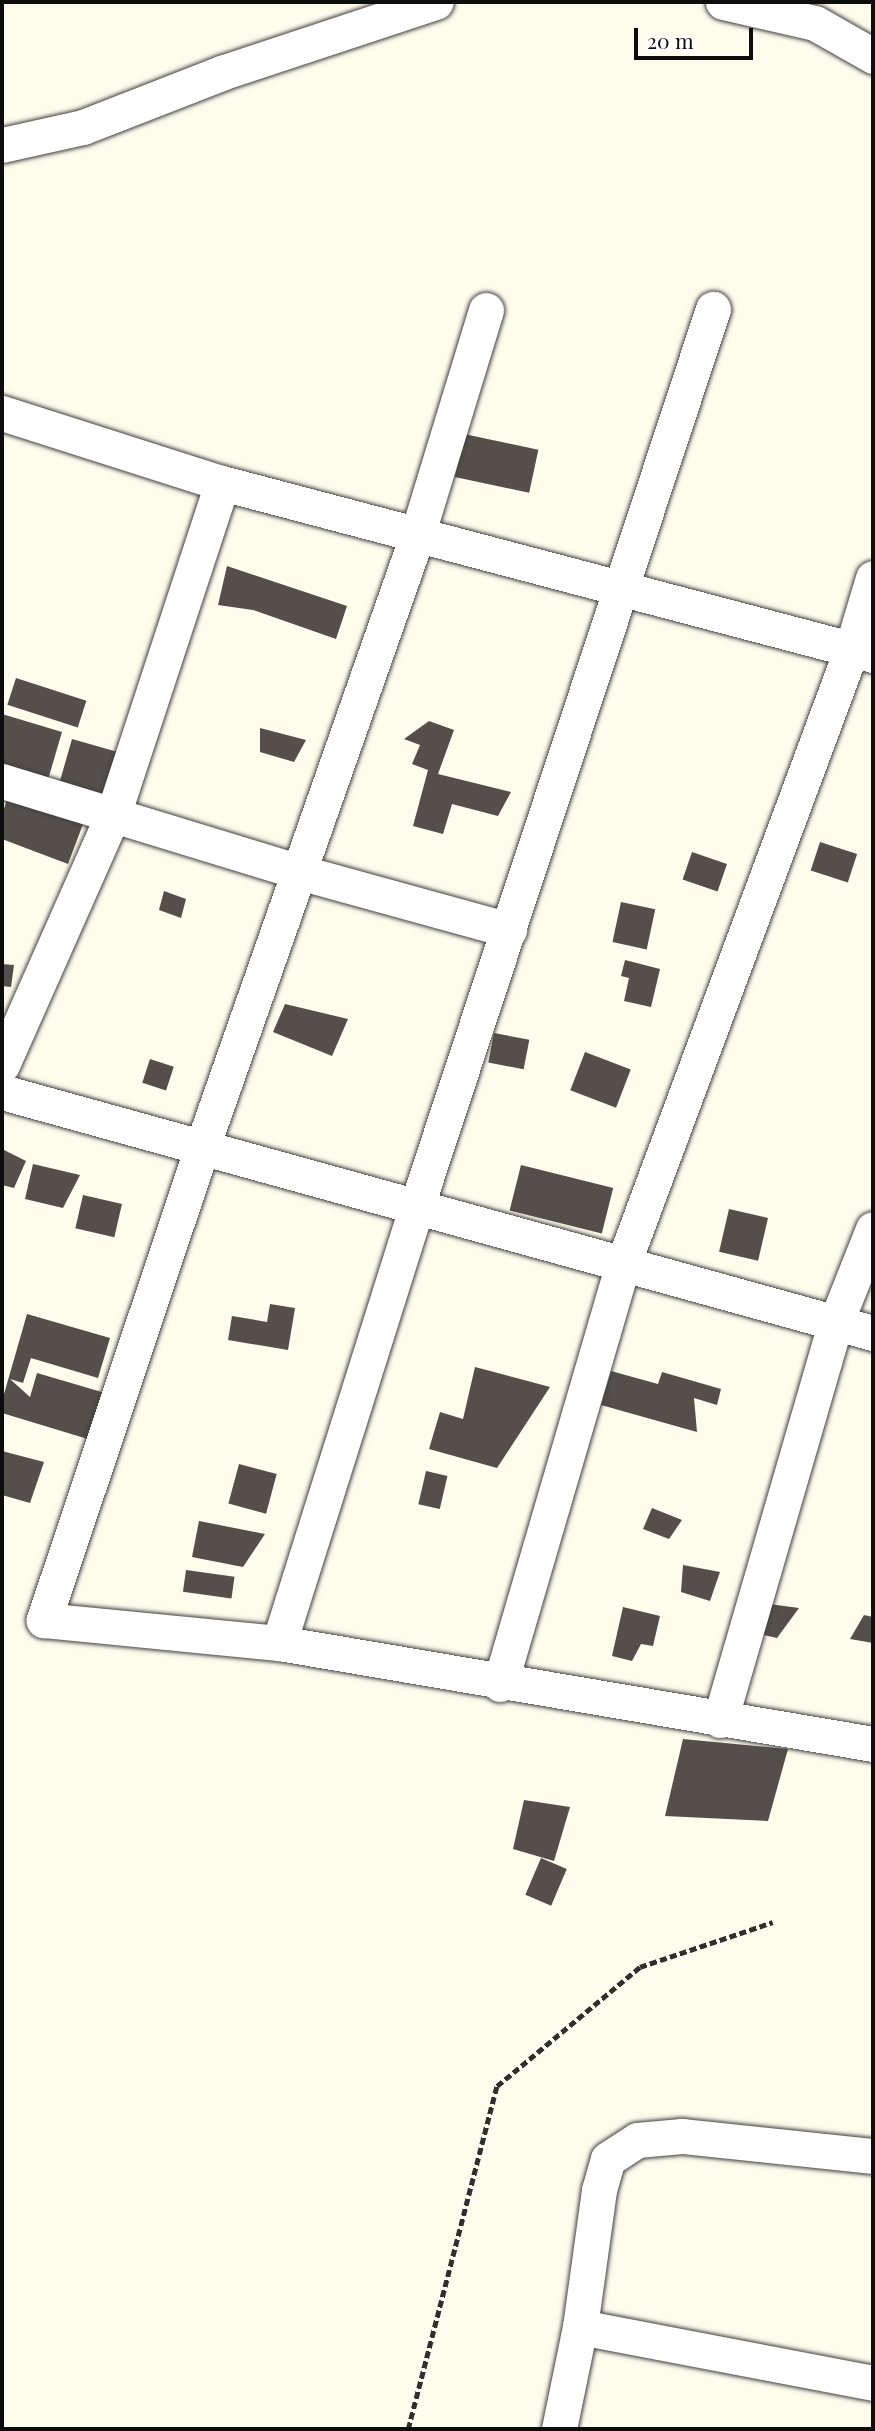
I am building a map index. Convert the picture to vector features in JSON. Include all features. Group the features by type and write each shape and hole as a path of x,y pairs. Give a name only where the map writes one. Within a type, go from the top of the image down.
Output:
{"street":[{"path":"2,145 83,127 224,72 436,2"},
{"path":"723,2 816,23 873,56"},
{"path":"279,1643 416,1208 623,590 713,309"},
{"path":"486,310 417,536 201,1150 44,1620 279,1643 500,1684 873,1744"},
{"path":"2,413 222,483 862,651"},
{"path":"2,1065 113,815 222,483"},
{"path":"500,1684 623,1264 862,651 873,578"},
{"path":"2,781 299,872 509,930"},
{"path":"2,1092 201,1150 873,1333"},
{"path":"720,1720 836,1322 873,1229"},
{"path":"559,2429 580,2328 599,2190 608,2159 637,2140 682,2136 873,2156"},
{"path":"580,2328 873,2383"}],"path":[{"path":"408,2429 497,2086 640,1967 773,1922"}],"building":[{"path":"464,434 538,450 529,493 455,477"},
{"path":"227,566 347,606 336,639 253,610 218,605"},
{"path":"16,678 86,701 78,727 7,705"},
{"path":"2,714 62,732 47,783 2,770"},
{"path":"429,721 454,730 438,774 511,792 498,816 452,804 443,834 413,826 428,770 412,764 420,745 404,739"},
{"path":"260,728 306,740 294,762 260,752"},
{"path":"72,739 123,754 109,801 58,786"},
{"path":"8,797 83,824 68,864 2,839 2,814"},
{"path":"820,842 857,854 848,883 811,871"},
{"path":"692,852 727,864 718,891 683,879"},
{"path":"164,891 186,899 181,918 159,910"},
{"path":"621,902 655,909 647,949 612,942"},
{"path":"625,960 660,969 651,1007 624,1001 629,978 621,976"},
{"path":"2,964 14,965 11,987 2,986"},
{"path":"285,1004 348,1019 332,1056 273,1032"},
{"path":"494,1033 529,1040 524,1069 488,1062"},
{"path":"585,1052 631,1070 616,1108 570,1090"},
{"path":"150,1059 174,1067 166,1091 142,1083"},
{"path":"2,1149 26,1161 14,1188 2,1185"},
{"path":"33,1164 80,1175 63,1208 25,1199"},
{"path":"521,1165 613,1188 602,1234 510,1211"},
{"path":"83,1195 122,1204 114,1237 75,1228"},
{"path":"729,1209 768,1218 758,1261 719,1252"},
{"path":"270,1304 295,1308 288,1350 228,1340 232,1316 267,1322"},
{"path":"27,1314 110,1338 98,1378 31,1358 23,1383 10,1379 30,1397 37,1373 105,1393 91,1440 2,1413 2,1401"},
{"path":"475,1367 550,1387 497,1468 429,1449 440,1412 463,1419"},
{"path":"611,1371 658,1384 662,1372 721,1389 717,1405 694,1398 697,1432 601,1405"},
{"path":"2,1451 44,1462 30,1503 2,1495"},
{"path":"239,1464 277,1474 266,1514 228,1504"},
{"path":"426,1471 447,1476 440,1509 418,1504"},
{"path":"652,1508 682,1520 669,1539 643,1529"},
{"path":"199,1521 265,1534 243,1567 192,1557"},
{"path":"683,1565 720,1572 710,1601 681,1592"},
{"path":"186,1570 235,1577 231,1599 183,1592"},
{"path":"762,1603 799,1608 777,1638 751,1632"},
{"path":"623,1607 660,1616 653,1646 641,1644 632,1661 612,1656"},
{"path":"864,1615 873,1617 873,1643 850,1639"},
{"path":"683,1739 788,1749 768,1821 665,1816"},
{"path":"524,1800 570,1807 554,1861 513,1849"},
{"path":"541,1858 567,1869 551,1906 525,1895"}]}
